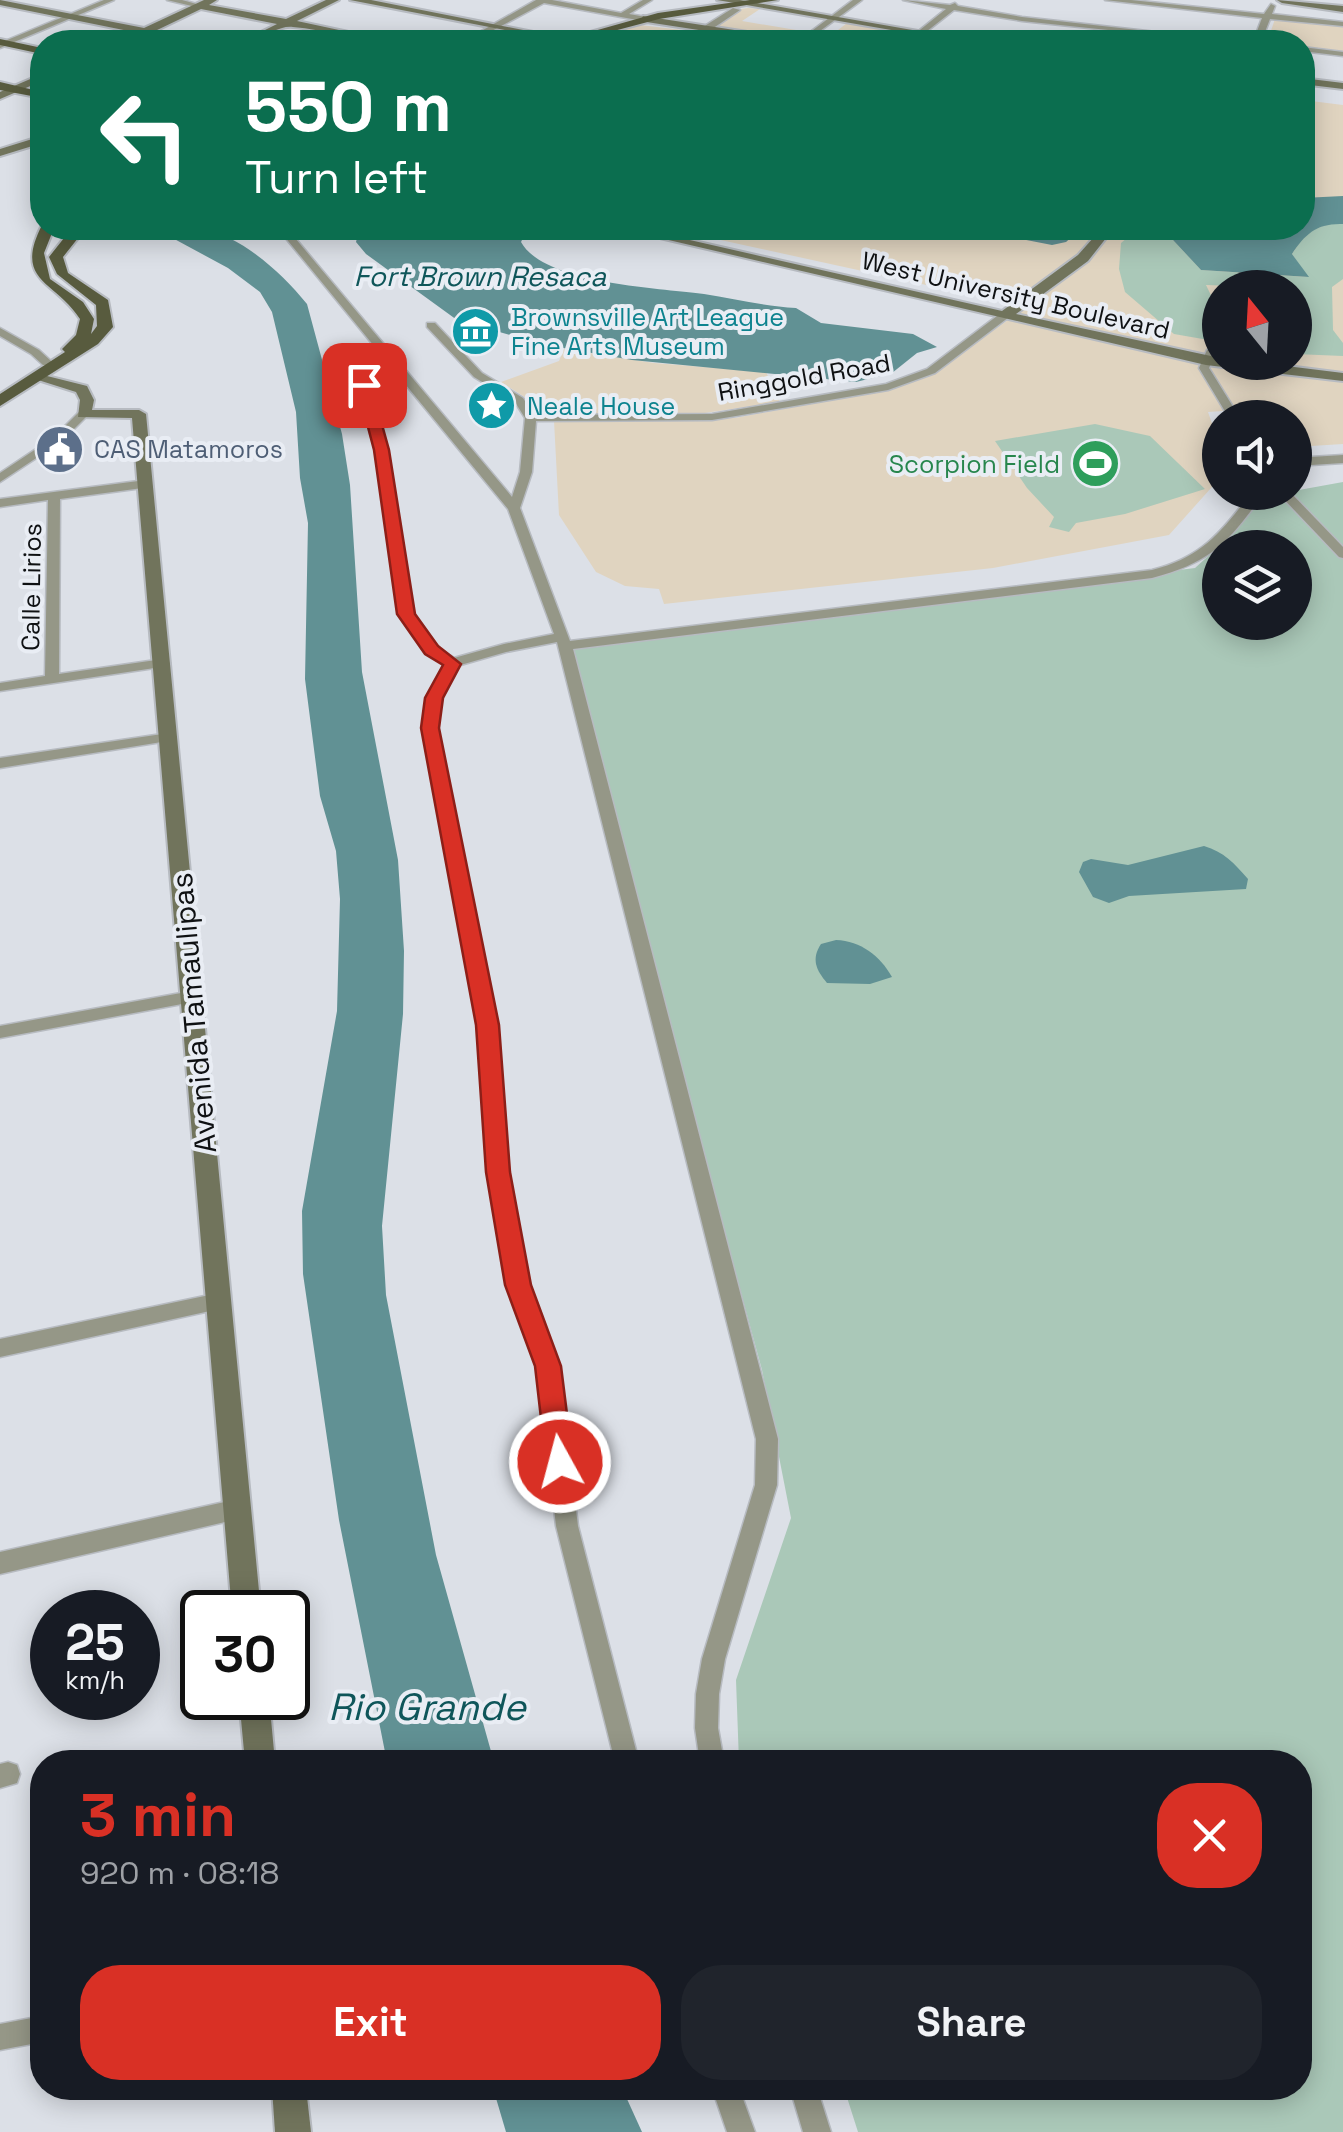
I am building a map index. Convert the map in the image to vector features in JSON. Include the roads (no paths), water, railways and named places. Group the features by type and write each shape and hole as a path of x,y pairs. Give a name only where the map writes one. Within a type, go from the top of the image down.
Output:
{"main road":[{"path":"604,30 643,19 772,0"},
{"path":"2,44 30,49"},
{"path":"0,86 30,93"},
{"path":"0,393 92,342 105,327 102,304 37,262 42,240"},
{"path":"56,277 56,257 69,240"},
{"path":"0,401 44,370"}],"street":[{"path":"37,30 110,0"},
{"path":"171,0 326,30"},
{"path":"148,30 212,0"},
{"path":"270,30 334,0"},
{"path":"356,0 514,30"},
{"path":"380,30 437,0"},
{"path":"488,30 542,0 699,30"},
{"path":"622,15 648,0"},
{"path":"722,0 740,7 898,30"},
{"path":"814,30 858,0"},
{"path":"907,0 1123,30"},
{"path":"925,30 962,0"},
{"path":"1109,0 1269,11 1343,24"},
{"path":"1282,0 1343,9"},
{"path":"1,1 134,30"},
{"path":"1141,30 1169,3"},
{"path":"706,30 740,7"},
{"path":"1262,30 1269,11"},
{"path":"2,44 30,33"},
{"path":"1315,51 1343,54"},
{"path":"1315,83 1343,86"},
{"path":"0,96 30,84"},
{"path":"12,137 30,140"},
{"path":"0,153 30,145"},
{"path":"292,240 514,508 563,642 767,1439 767,1482 708,1681 705,1739 708,1750"},
{"name":"West University Boulevard","path":"679,240 1202,352"},
{"name":"West University Boulevard","path":"705,240 1009,312"},
{"name":"Ringgold Road","path":"530,418 712,417 888,387 931,371 1084,258 1098,240"},
{"path":"431,325 478,375 519,400 530,418 526,472 514,508"},
{"path":"0,331 35,352 44,370 82,389 88,400 83,414 58,438 0,478"},
{"path":"1312,363 1343,365"},
{"name":"West University Boulevard","path":"1312,372 1343,377"},
{"path":"401,376 367,383 363,388 382,450 406,614 432,650 452,664"},
{"name":"Avenida Tamaulipas","path":"83,414 139,414 245,1590"},
{"path":"1312,461 1343,460"},
{"path":"0,502 146,484"},
{"name":"Calle Lirios","path":"52,679 54,496"},
{"path":"623,1750 567,1526 548,1366 518,1285 498,1172 488,1025 430,728 434,698 452,664 504,648 1132,577 1189,566 1215,548 1246,510"},
{"path":"1300,510 1343,554"},
{"path":"0,687 163,664"},
{"path":"0,764 169,737"},
{"path":"0,1032 192,997"},
{"path":"0,1348 219,1301"},
{"path":"0,1564 238,1509"},
{"path":"256,1720 259,1750"},
{"path":"0,2037 30,2031"},
{"path":"290,2100 293,2132"},
{"path":"730,2100 741,2132"},
{"path":"808,2100 817,2132"}],"water":[{"path":"1343,196 1343,224 1315,230 1315,197"},
{"name":"Rio Grande","path":"176,240 232,240 260,258 297,292 307,304 342,434 350,485 362,672 398,860 404,951 403,1014 382,1226 386,1295 436,1555 491,1750 385,1750 339,1520 303,1274 302,1211 337,1011 340,899 336,851 320,796 305,679 308,523 300,478 296,412 272,312 260,292 228,268"},
{"name":"Fort Brown Resaca","path":"522,240 534,256 553,267 604,282 796,308 821,323 913,334 937,347 917,353 892,373 856,382 632,360 546,345 457,320 366,254 356,242"},
{"path":"1027,240 1068,240 1052,245"},
{"path":"1173,240 1303,240 1292,254 1304,270 1202,270"},
{"path":"1204,846 1238,868 1248,879 1246,889 1129,896 1109,903 1093,897 1079,872 1083,862 1091,859 1128,865"},
{"path":"836,940 869,951 892,977 870,984 827,983 818,969 816,955 821,944"},
{"path":"497,2100 627,2100 642,2132 506,2132"}],"place":[{"name":"Brownsville Art League Fine Arts Museum","path":"476,331"},
{"name":"Neale House","path":"492,406"},
{"name":"CAS Matamoros","path":"59,449"},
{"name":"Scorpion Field","path":"1095,464"}]}
